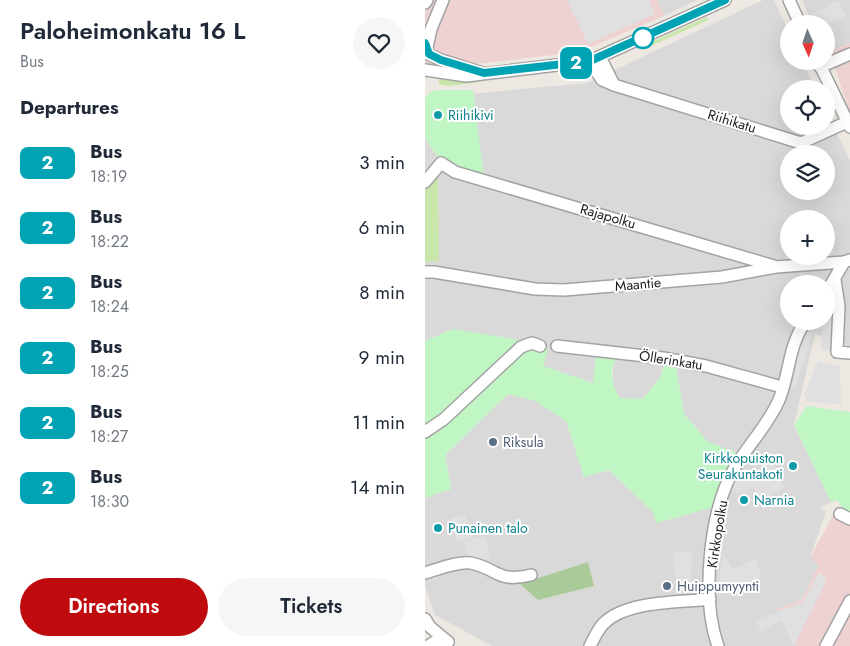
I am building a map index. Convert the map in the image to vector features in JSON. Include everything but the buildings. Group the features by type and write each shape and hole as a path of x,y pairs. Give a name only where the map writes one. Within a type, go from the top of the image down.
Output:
{"street":[{"path":"443,0 431,28 426,52 441,60 484,73"},
{"path":"425,70 466,76 595,59 725,0"},
{"path":"789,0 796,15"},
{"path":"835,59 850,54"},
{"name":"Riihikatu","path":"595,59 603,80 614,86 801,142 849,125"},
{"path":"822,70 849,125"},
{"name":"Rajapolku","path":"425,182 441,163 455,172 776,267"},
{"path":"847,261 835,280 839,306 837,352 850,353"},
{"name":"Maantie","path":"425,272 535,289 564,290 722,276 776,267 847,261"},
{"name":"Kirkkopolku","path":"718,646 710,611 710,600 712,553 721,498 735,467 773,413 795,341 801,330"},
{"path":"425,432 444,419 521,347 532,343 541,346"},
{"name":"Öllerinkatu","path":"557,346 663,358 707,366 782,387"},
{"path":"425,573 461,563 482,567 500,577 520,578 531,575"},
{"path":"590,646 603,624 623,612 651,604 710,600"},
{"path":"826,646 850,601"},
{"path":"425,619 430,627 451,644"},
{"path":"428,646 438,640 451,644"}],"shaded area":[{"path":"425,0 657,0 664,16 579,52 425,70"},
{"path":"567,0 649,0 655,14 588,44"},
{"path":"657,0 697,0 664,16"},
{"path":"763,0 774,0 781,15 780,70 806,70 811,80 780,80 780,135 835,135 835,130 850,160 850,346 815,334 794,425 831,502 820,508 826,512 810,557 819,565 802,600 778,609 796,646 492,646 435,615 425,586 425,498 451,489 445,455 508,394 535,401 567,421 584,477 609,470 653,512 740,454 708,442 684,414 676,366 664,364 661,376 643,399 620,398 612,384 614,361 618,356 593,383 542,366 523,341 453,329 425,341 425,105 436,97 587,83"},
{"path":"802,0 850,0 850,43 835,50 835,15 808,15"},
{"path":"839,1 846,16 835,21 835,15 809,15"},
{"path":"850,43 850,114 835,70 835,50"},
{"path":"835,321 838,321 837,352 821,350 822,330 835,330"},
{"path":"800,330 813,333 796,386 786,390"},
{"path":"818,361 840,366 841,405 807,401 804,395"},
{"path":"772,462 784,488 760,502 753,487 737,494 731,482"},
{"path":"838,506 850,512 850,646 796,646 777,609 802,600 819,565 810,558"},
{"path":"465,514 473,537 457,542 450,519"},
{"path":"485,536 491,558 470,563 464,541"},
{"path":"692,551 691,588 676,589 673,552"},
{"path":"723,553 733,569 755,559 762,577 717,596"},
{"path":"819,572 827,580 794,645 781,621 761,631 756,620 803,602"}],"green space":[{"path":"707,17 708,20 651,46 650,43"},
{"path":"439,77 477,80 476,83 445,86 439,84"},
{"path":"473,90 484,177 449,164 435,153 429,145 425,136 425,97 432,91"},
{"path":"438,171 439,261 425,262 425,189"},
{"path":"453,329 543,344 548,349 543,366 593,383 596,353 619,355 613,366 612,376 620,398 643,399 661,376 664,364 676,366 684,414 708,442 740,454 714,507 656,523 653,512 609,470 584,477 566,421 535,401 508,394 445,455 451,489 425,498 425,341"},
{"path":"807,406 850,412 850,512 843,508 837,500 831,502 794,425"},
{"path":"588,562 594,586 538,600 520,584"}],"bus line":[{"name":"2","path":"425,43 429,54 441,60 484,73 590,61 725,0"}],"place":[{"name":"Riihikivi","path":"438,115"},
{"name":"Riksula","path":"493,442"},
{"name":"Kirkkopuiston Seurakuntakoti","path":"793,466"},
{"name":"Narnia","path":"744,500"},
{"name":"Punainen talo","path":"438,528"},
{"name":"Huippumyynti","path":"667,586"}]}
